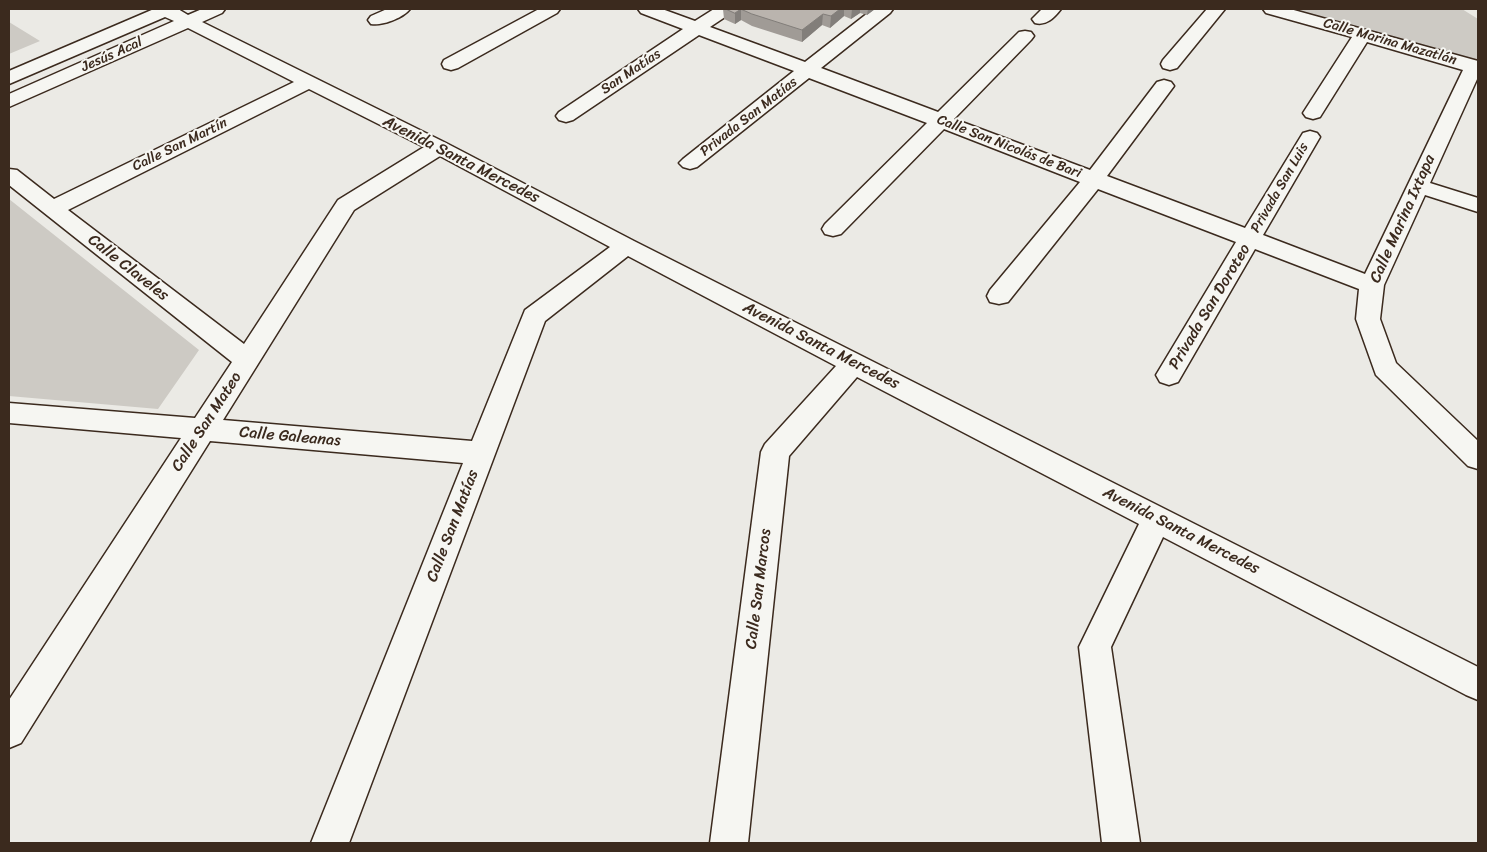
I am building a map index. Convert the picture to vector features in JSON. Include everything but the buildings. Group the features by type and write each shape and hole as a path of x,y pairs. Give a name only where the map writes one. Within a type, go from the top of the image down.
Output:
{"street":[{"name":"Jesús Acal","path":"9,78 172,12 216,9"},
{"path":"377,20 401,9"},
{"path":"451,64 551,9"},
{"name":"Calle San Nicolás de Bari","path":"647,9 1372,285"},
{"name":"San Matías","path":"566,116 726,9"},
{"name":"Privada San Matías","path":"690,163 884,9"},
{"path":"1170,64 1216,9"},
{"name":"Calle Marina Mazatlán","path":"1272,9 1476,67"},
{"name":"Jesús Acal","path":"9,101 172,12"},
{"name":"Avenida Santa Mercedes","path":"172,12 439,147 626,246 1478,684"},
{"path":"1313,113 1363,34"},
{"path":"833,229 1025,36"},
{"name":"Calle Marina Ixtapa","path":"1476,67 1372,285 1368,319 1385,368 1450,433 1478,458"},
{"name":"Calle San Martín","path":"52,209 309,82"},
{"path":"999,296 1094,179 1164,86"},
{"name":"Privada San Luis","path":"1250,238 1310,137"},
{"name":"Calle San Mateo","path":"9,731 18,702 202,429 346,205 439,147"},
{"name":"Calle Claveles","path":"9,175 247,360"},
{"path":"1418,186 1478,205"},
{"name":"Privada San Doroteo","path":"1169,375 1250,238"},
{"name":"Calle San Matías","path":"330,843 534,316 626,246"},
{"name":"Calle San Marcos","path":"729,843 775,452 854,363"},
{"name":"Calle Galeanas","path":"9,413 481,453"},
{"path":"1121,843 1095,647 1156,518"}],"shaded area":[{"path":"1291,9 1462,9 1478,19 1478,62"},
{"path":"9,22 40,41 9,54"},
{"path":"9,199 199,350 158,409 9,396"}]}
